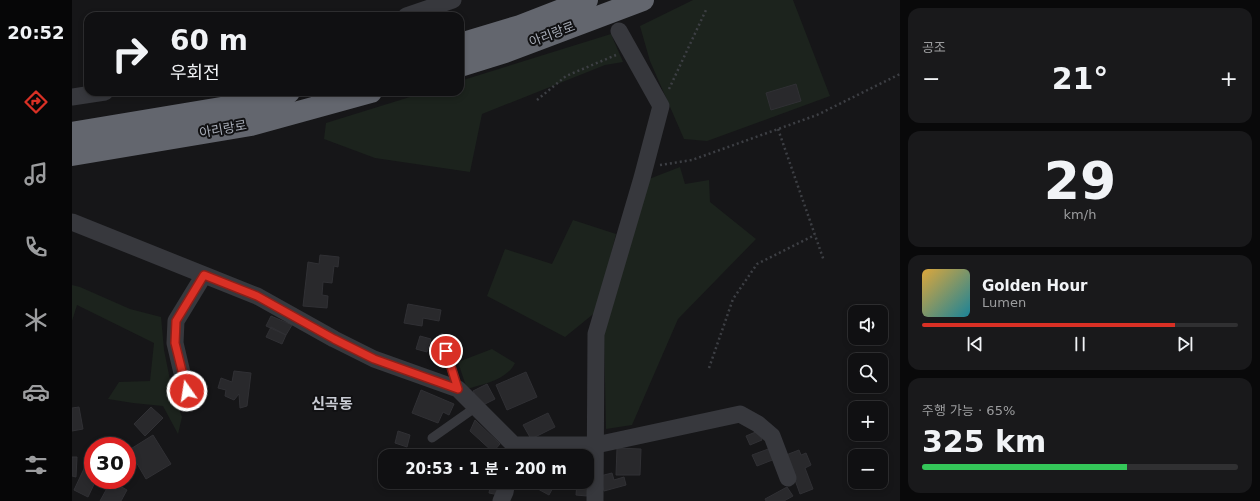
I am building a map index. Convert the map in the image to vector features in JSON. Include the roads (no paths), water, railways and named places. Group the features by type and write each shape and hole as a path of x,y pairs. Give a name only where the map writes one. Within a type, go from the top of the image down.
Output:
{"highway":[{"name":"아리랑로","path":"464,43 520,26 587,0"},
{"name":"아리랑로","path":"464,65 505,52 643,0"},
{"name":"아리랑로","path":"72,133 244,104 274,96"},
{"name":"아리랑로","path":"72,155 251,124 356,96"}],"street":[{"path":"418,12 453,0"},
{"path":"595,501 596,334 644,168 660,106 619,31"},
{"path":"72,97 84,95"},
{"path":"72,222 257,296 334,339 374,359 458,389 476,407 512,449"},
{"path":"189,403 175,343 176,321 204,275"},
{"path":"530,449 596,445 740,414 758,424 772,436 788,478"}],"lane":[{"path":"442,338 458,389"},
{"path":"432,438 476,407"}],"district":[{"name":"신곡동","path":"332,404"}]}
